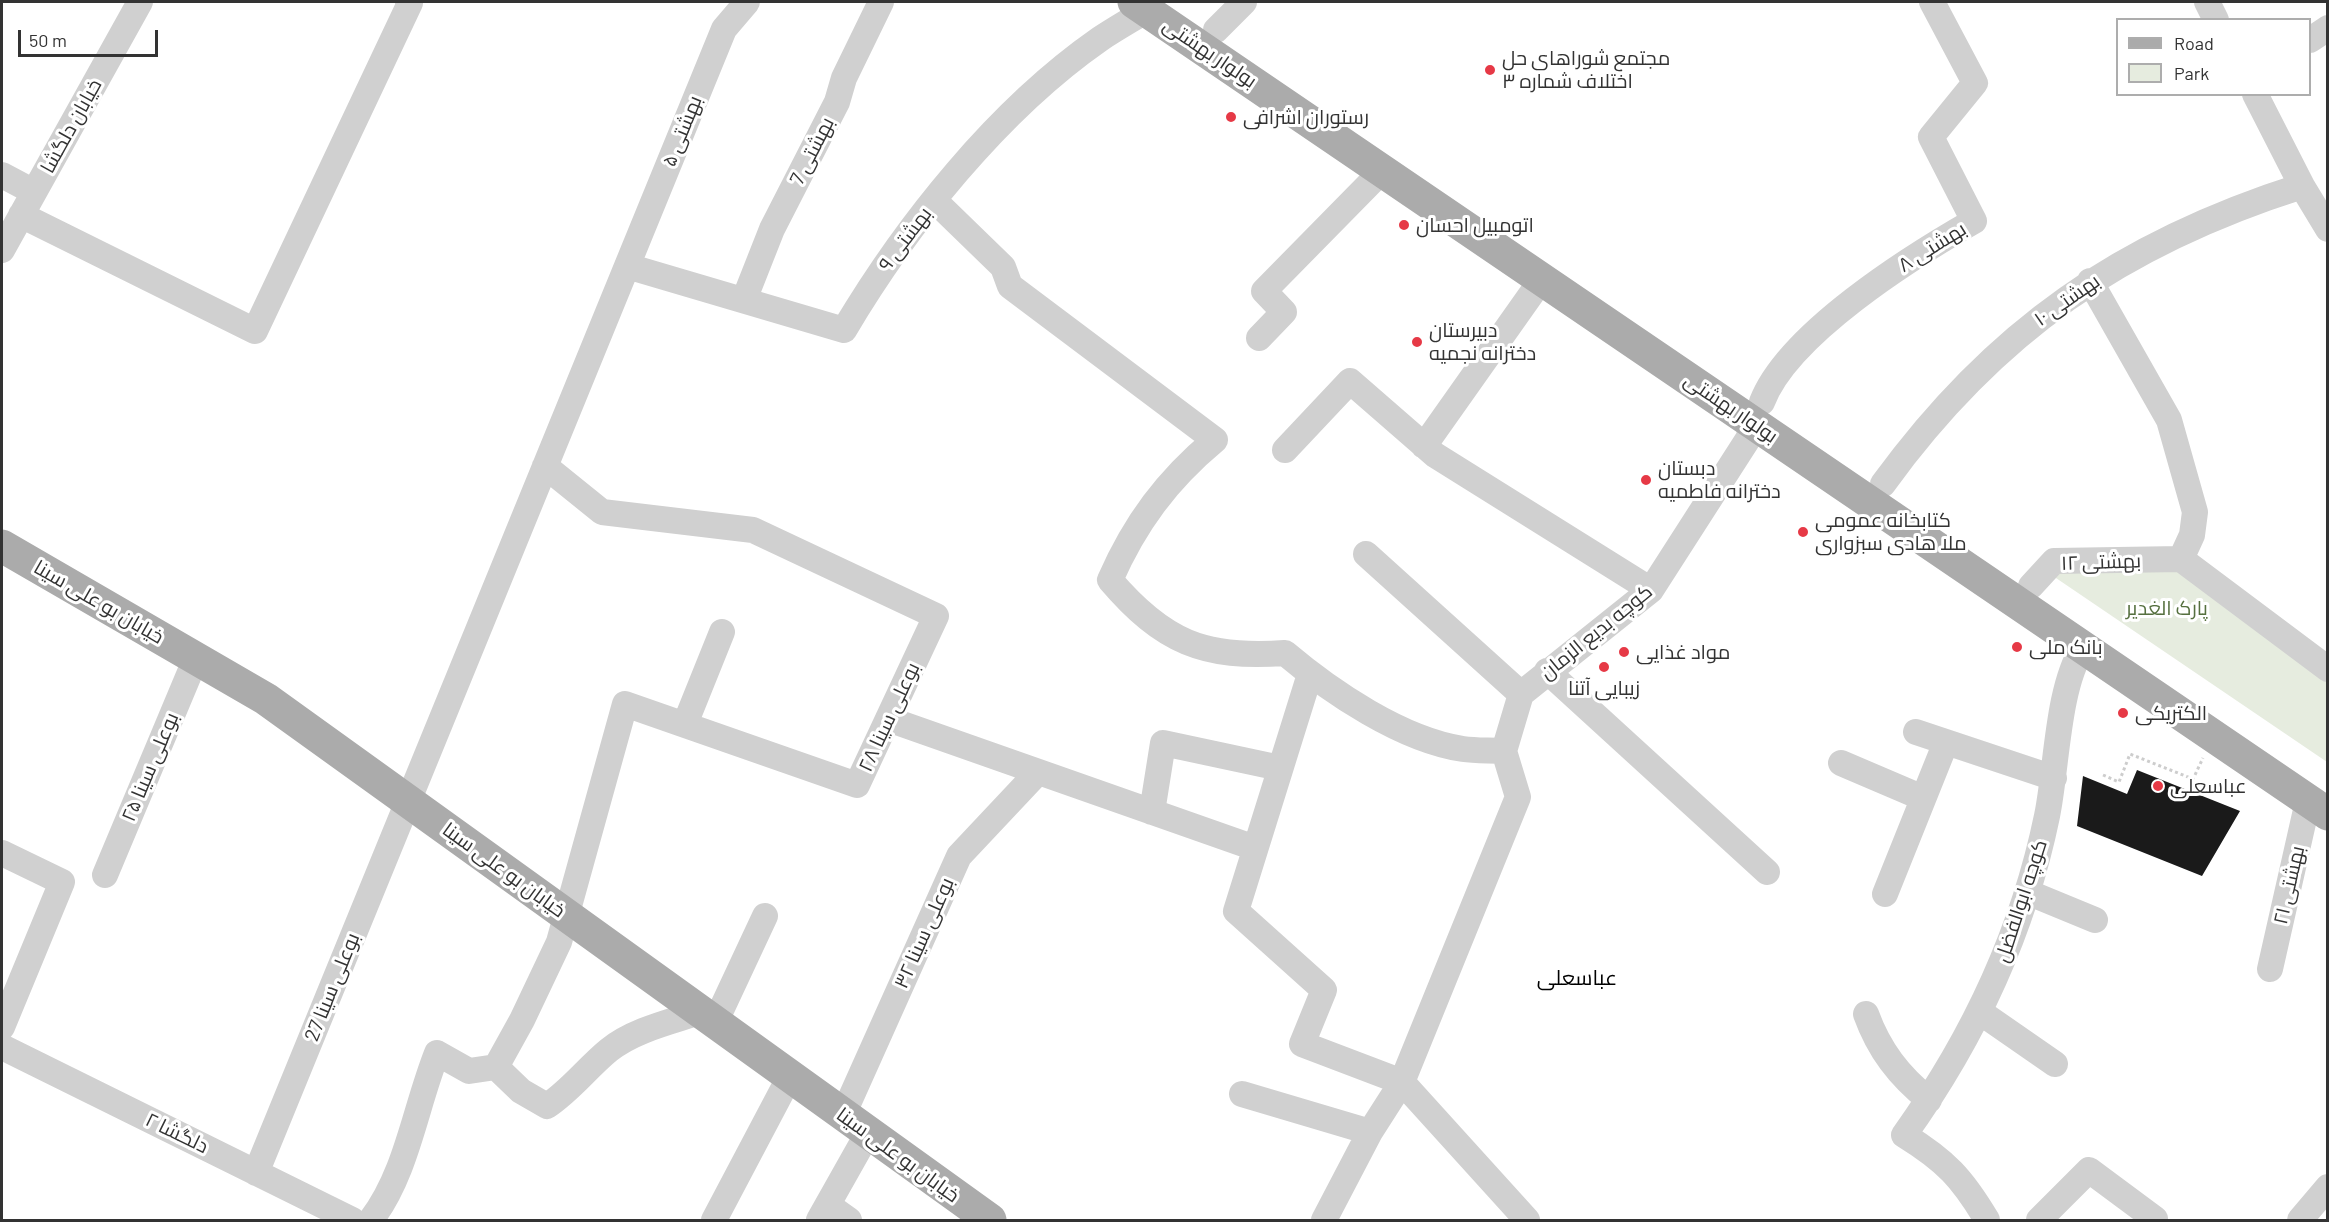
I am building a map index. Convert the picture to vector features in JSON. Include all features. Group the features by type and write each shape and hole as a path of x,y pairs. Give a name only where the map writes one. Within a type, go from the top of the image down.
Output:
{"main road":[{"name":"بولوار بهشتی","path":"1151,4 1216,30 1758,413 2083,648 2321,801"},
{"name":"بولوار بهشتی","path":"1151,4 1382,171 1542,279 1758,413 1883,484 2031,586 2321,801"},
{"name":"خیابان بو علی سینا","path":"2,546 266,699 990,1221"}],"street":[{"name":"خیابان دلگشا","path":"2,250 140,2"},
{"path":"21,215 255,331 410,3 408,2"},
{"name":"بهشتی 7","path":"744,300 772,229 837,102 844,78 881,2"},
{"path":"1216,30 1244,2"},
{"name":"بهشتی ۸","path":"1758,413 1768,387 1788,362 1830,321 1875,284 1914,257 1974,221 1931,137 1975,83 1932,2"},
{"path":"2207,2 2215,18"},
{"name":"بهشتی ۹","path":"627,266 844,330 872,284 934,200 975,152 1035,93 1099,40 1151,4"},
{"name":"بهشتی ۵","path":"545,466 735,5"},
{"path":"2311,39 2328,28"},
{"path":"2256,96 2302,186 2328,229"},
{"path":"1259,338 1284,312 1264,291 1382,171"},
{"path":"2,175 34,192"},
{"name":"بهشتی ۱۰","path":"1883,484 1932,421 1994,356 2041,316 2090,281 2192,226 2246,204 2302,186"},
{"path":"934,200 1004,267 1010,286 1215,440 1187,463 1142,517 1110,580 1136,610 1168,634 1205,649 1245,656 1285,654 1310,674 1363,709 1421,735 1461,748 1504,751 1518,797 1402,1082 1370,1132 1324,1221"},
{"path":"1424,446 1542,279"},
{"path":"2090,281 2169,420 2195,512 2192,536 2181,559 2328,669"},
{"path":"1285,450 1350,381 1435,456 1651,590"},
{"name":"کوچه بدیع الزمان","path":"1504,751 1521,694 1651,590 1748,439 1758,413"},
{"name":"بوعلی سینا ۲۸","path":"545,466 602,512 753,530 936,616 857,785 625,704 565,914"},
{"name":"بوعلی سینا 27","path":"256,1173 545,466"},
{"path":"1366,554 1521,694"},
{"name":"بهشتی ۱۲","path":"2031,586 2054,561 2181,559"},
{"path":"685,724 722,632"},
{"name":"کوچه ابوالفضل","path":"1987,1221 1967,1186 1939,1157 1904,1135 1929,1100 1980,1012 2014,933 2027,892 2054,778 2060,726 2074,661 2083,648"},
{"name":"بوعلی سینا ۲۵","path":"105,875 196,658"},
{"path":"1547,672 1767,872"},
{"path":"1310,674 1236,911 1324,990 1302,1044 1402,1082 1527,1221"},
{"path":"888,719 1255,848"},
{"path":"1916,732 2054,778"},
{"path":"1885,894 1946,742"},
{"path":"1152,812 1163,743 1280,768"},
{"path":"1841,763 1923,798"},
{"name":"بوعلی سینا ۳۲","path":"823,1213 959,856 1038,772"},
{"name":"بهشتی ۲۱","path":"2270,969 2321,801"},
{"path":"2,853 62,882 2,1027"},
{"path":"2027,892 2095,920"},
{"path":"496,1067 522,1020 559,942 565,914"},
{"path":"496,1067 521,1091 547,1106 564,1095 611,1049 652,1028 708,1017 765,916"},
{"path":"1980,1012 2055,1064"},
{"path":"1866,1014 1873,1034 1897,1071 1929,1100"},
{"name":"دلگشا ۲","path":"2,1047 352,1221"},
{"path":"371,1221 382,1205 407,1144 437,1053 469,1071 496,1067"},
{"path":"714,1221 790,1076"},
{"path":"1242,1094 1370,1132"},
{"path":"2039,1221 2089,1170 2155,1220"},
{"path":"2300,1221 2328,1187"},
{"path":"823,1213 849,1221"}],"path":[{"path":"2103,775 2119,782 2130,754 2193,779 2206,751"}],"green space":[{"name":"پارک الغدیر","path":"2178,569 2327,681 2327,762 2053,576 2058,571"}],"building":[{"name":"عباسعلی","path":"2137,770 2240,811 2202,876 2077,826 2083,776 2127,794"}],"place":[{"name":"مجتمع شوراهای حل اختلاف شماره ۳","path":"1490,70"},
{"name":"رستوران اشرافی","path":"1231,117"},
{"name":"اتومبیل احسان","path":"1404,225"},
{"name":"دبیرستان دخترانه نجمیه","path":"1417,342"},
{"name":"دبستان دخترانه فاطمیه","path":"1646,480"},
{"name":"کتابخانه عمومی ملا هادی سبزواری","path":"1803,532"},
{"name":"بانک ملی","path":"2017,647"},
{"name":"مواد غذایی","path":"1624,652"},
{"name":"زیبایی آتنا","path":"1604,667"},
{"name":"الکتریکی","path":"2123,713"},
{"name":"عباسعلی","path":"2158,786"}],"district":[{"name":"عباسعلی","path":"1577,978"}]}
